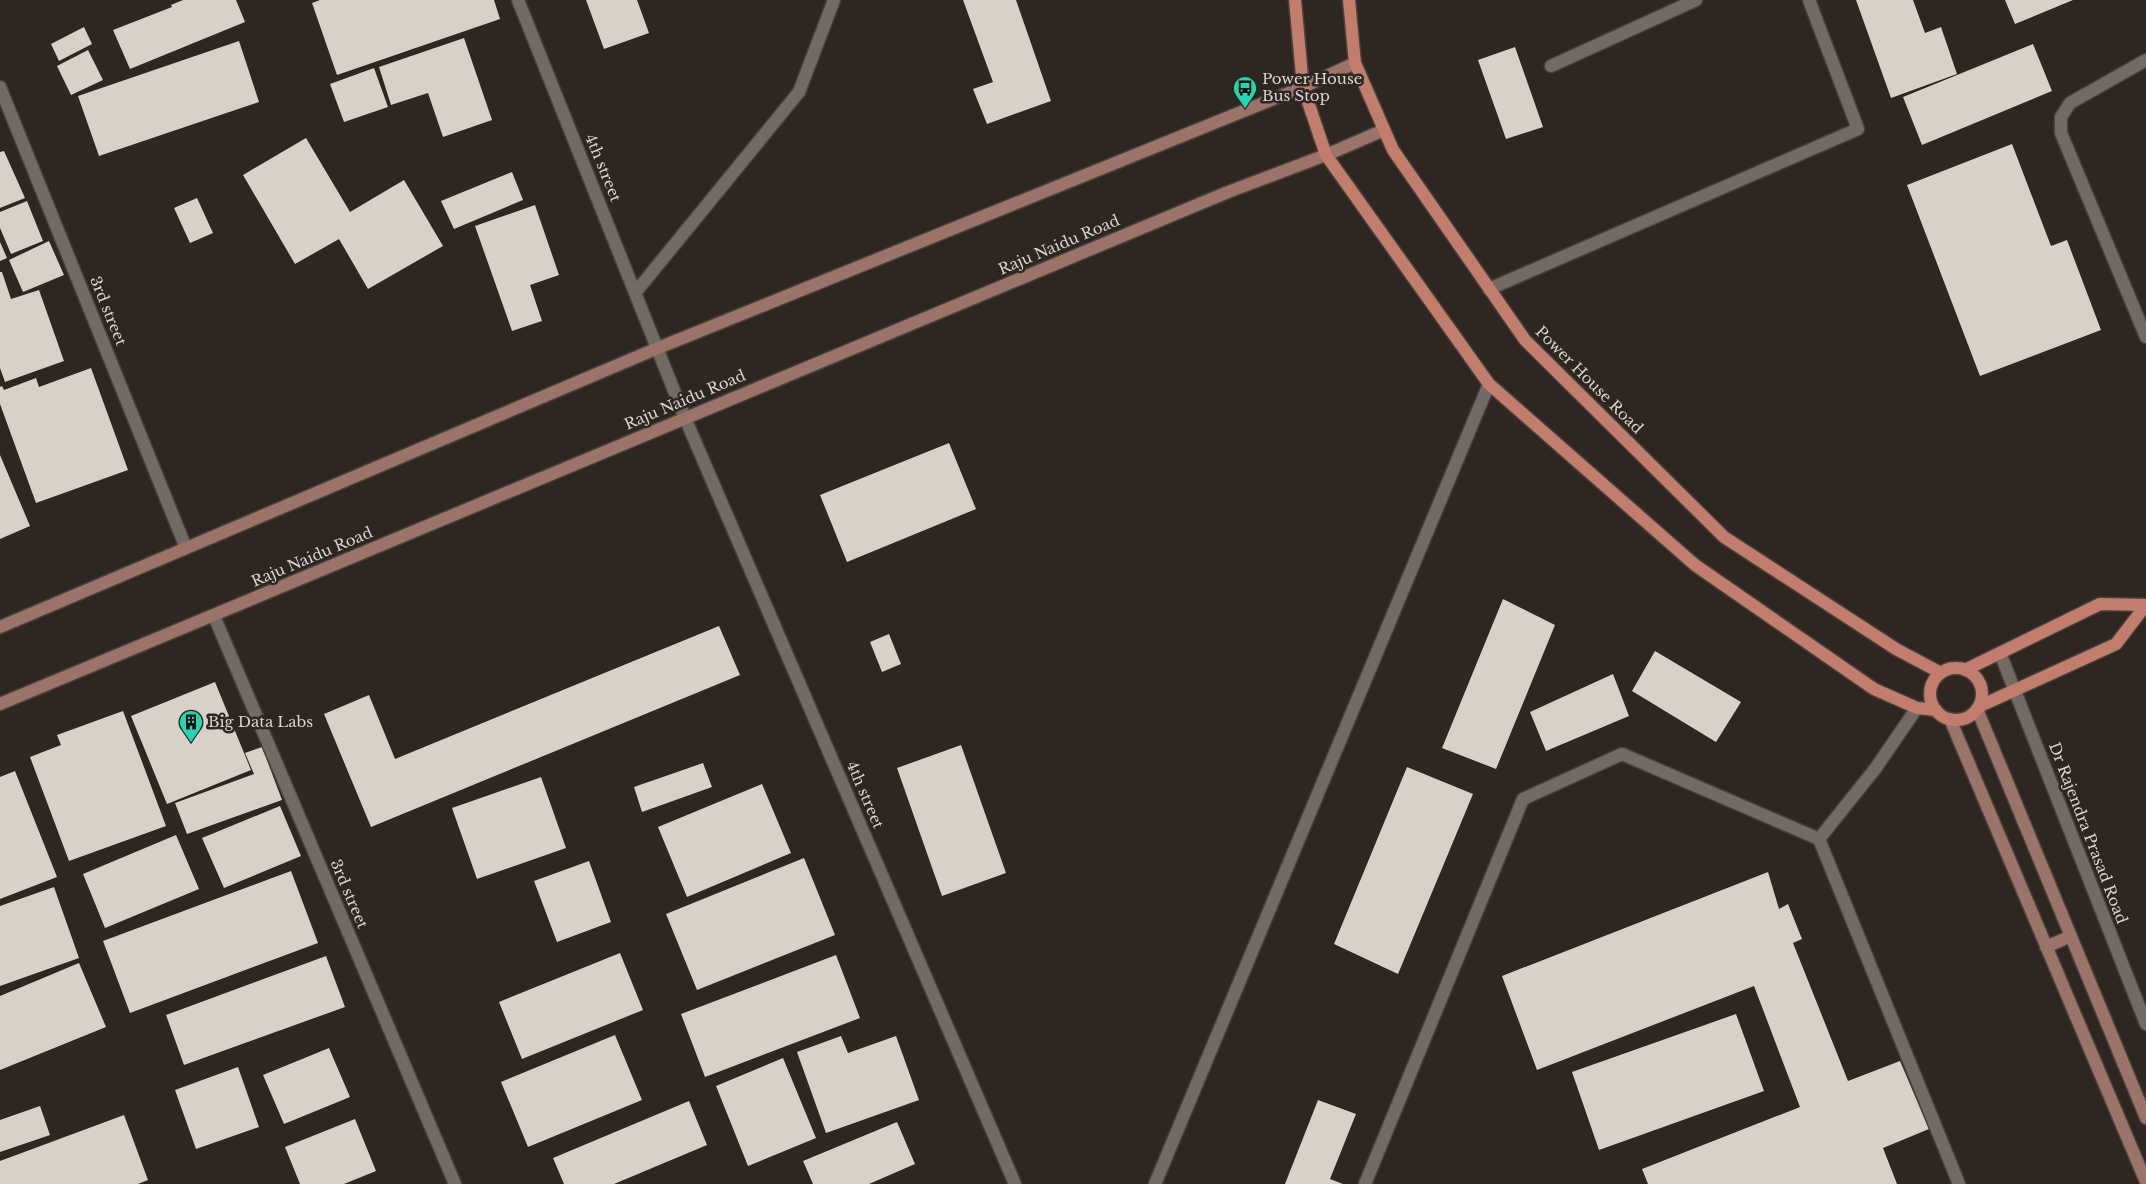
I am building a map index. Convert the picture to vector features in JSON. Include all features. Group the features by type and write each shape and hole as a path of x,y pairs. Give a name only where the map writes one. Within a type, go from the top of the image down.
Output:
{"main road":[{"path":"1295,0 1303,87 1326,155 1489,384 1695,565 1874,688 1917,708 1936,710 1950,719 1959,720 1967,717 1978,707 2116,644 2146,605"},
{"name":"Power House Road","path":"1349,0 1355,63 1394,150 1525,340 1724,537 1896,649 1941,673"},
{"path":"0,627 658,348 1303,87 1355,63"},
{"name":"Raju Naidu Road","path":"0,704 1228,192 1326,155 1384,130"},
{"path":"1936,710 1932,703 1932,686 1941,673 1949,669 1965,670 2100,604 2146,605"},
{"path":"1965,670 1978,681 1982,697 1978,707 2146,1118"},
{"path":"1950,719 2146,1182"},
{"path":"2046,947 2071,936"}],"street":[{"name":"4th street","path":"518,0 685,418 1015,1184"},
{"path":"635,293 799,92 834,0"},
{"path":"1551,66 1696,0"},
{"path":"1489,289 1858,128 1808,0"},
{"path":"2146,60 2070,103 2061,117 2061,133 2146,337"},
{"name":"3rd street","path":"0,87 186,548"},
{"path":"1155,1184 1489,384"},
{"name":"3rd street","path":"214,616 455,1184"},
{"name":"Dr Rajendra Prasad Road","path":"2000,653 2146,1024"},
{"path":"1819,839 1875,769 1917,708"},
{"path":"1365,1184 1523,799 1622,754 1819,839 1959,1184"}],"building":[{"path":"183,0 236,0 245,22 130,69 113,30 172,7 171,5"},
{"path":"320,0 494,0 500,19 337,75 312,3"},
{"path":"586,0 637,0 649,33 604,49"},
{"path":"963,0 1016,0 1051,101 987,124 973,89 993,82"},
{"path":"1856,0 1913,0 1925,33 1941,27 1957,74 1891,98"},
{"path":"2005,0 2073,0 2015,24"},
{"path":"84,27 92,44 59,61 51,44"},
{"path":"464,38 492,120 443,137 428,93 391,105 379,67"},
{"path":"239,41 259,102 99,156 78,96"},
{"path":"2033,44 2052,91 1922,145 1903,97"},
{"path":"1515,47 1543,127 1506,139 1478,60"},
{"path":"88,50 103,80 71,95 57,66"},
{"path":"374,68 388,107 344,122 330,84"},
{"path":"306,138 350,212 404,180 443,246 368,289 339,239 295,264 243,175"},
{"path":"2012,144 2051,246 2067,240 2101,330 1980,376 1907,185"},
{"path":"4,151 25,198 0,208 0,152"},
{"path":"512,172 523,200 454,229 441,201"},
{"path":"197,198 213,233 190,243 174,208"},
{"path":"27,201 43,241 11,254 0,228 0,212"},
{"path":"535,205 559,275 530,285 542,321 512,331 475,226"},
{"path":"49,241 64,275 23,292 9,260"},
{"path":"0,242 7,258 0,261"},
{"path":"0,272 2,272 11,299 39,290 64,361 5,382 0,368"},
{"path":"91,368 128,470 36,503 0,404 0,387 2,386 4,390 36,378 39,387"},
{"path":"949,443 976,509 847,562 820,495"},
{"path":"0,455 30,526 0,539"},
{"path":"1503,599 1555,625 1496,769 1442,748"},
{"path":"719,626 740,675 371,827 324,714 369,695 395,759"},
{"path":"889,634 901,664 882,672 870,642"},
{"path":"1655,651 1741,702 1716,742 1632,691"},
{"path":"1613,674 1629,716 1546,751 1530,712"},
{"name":"Big Data Labs","path":"215,682 251,770 167,804 131,716"},
{"path":"123,711 166,826 69,861 30,757 61,745 57,735"},
{"path":"961,745 1006,873 942,896 897,768"},
{"path":"262,747 282,800 187,834 175,803 254,774 245,753"},
{"path":"703,763 712,787 642,812 634,787"},
{"path":"1407,767 1473,794 1398,974 1334,944"},
{"path":"15,771 57,877 0,899 0,777"},
{"path":"541,777 566,848 477,879 452,808"},
{"path":"762,784 791,853 687,897 658,827"},
{"path":"280,806 301,856 224,888 202,838"},
{"path":"176,835 199,889 105,928 83,874"},
{"path":"804,858 835,935 697,990 666,914"},
{"path":"589,861 611,922 557,942 534,881"},
{"path":"291,871 318,943 130,1013 103,941"},
{"path":"1768,872 1779,909 1788,904 1802,939 1793,943 1848,1081 1900,1061 1929,1129 1883,1148 1897,1184 1648,1184 1642,1169 1800,1107 1754,986 1537,1070 1502,976"},
{"path":"54,887 79,958 0,986 0,906"},
{"path":"620,953 643,1010 522,1059 499,1002"},
{"path":"836,955 860,1018 705,1077 681,1014"},
{"path":"326,956 345,1007 184,1065 166,1015"},
{"path":"79,963 106,1027 0,1070 0,996"},
{"path":"1736,1014 1764,1091 1599,1150 1572,1072"},
{"path":"615,1035 642,1100 528,1147 501,1082"},
{"path":"841,1036 848,1053 896,1036 919,1100 826,1133 797,1052"},
{"path":"329,1048 350,1097 284,1124 263,1075"},
{"path":"783,1058 816,1138 748,1166 716,1086"},
{"path":"238,1067 259,1127 196,1149 175,1090"},
{"path":"1318,1100 1356,1114 1330,1179 1343,1184 1285,1184"},
{"path":"689,1101 707,1145 614,1184 564,1184 553,1158"},
{"path":"40,1106 50,1135 0,1152 0,1120"},
{"path":"124,1115 148,1180 138,1184 0,1184 0,1161"},
{"path":"355,1119 376,1171 344,1184 300,1184 285,1147"},
{"path":"897,1122 915,1164 869,1184 813,1184 803,1161"}],"place":[{"name":"Power House Bus Stop","path":"1245,109"},
{"name":"Big Data Labs","path":"191,743"}]}
